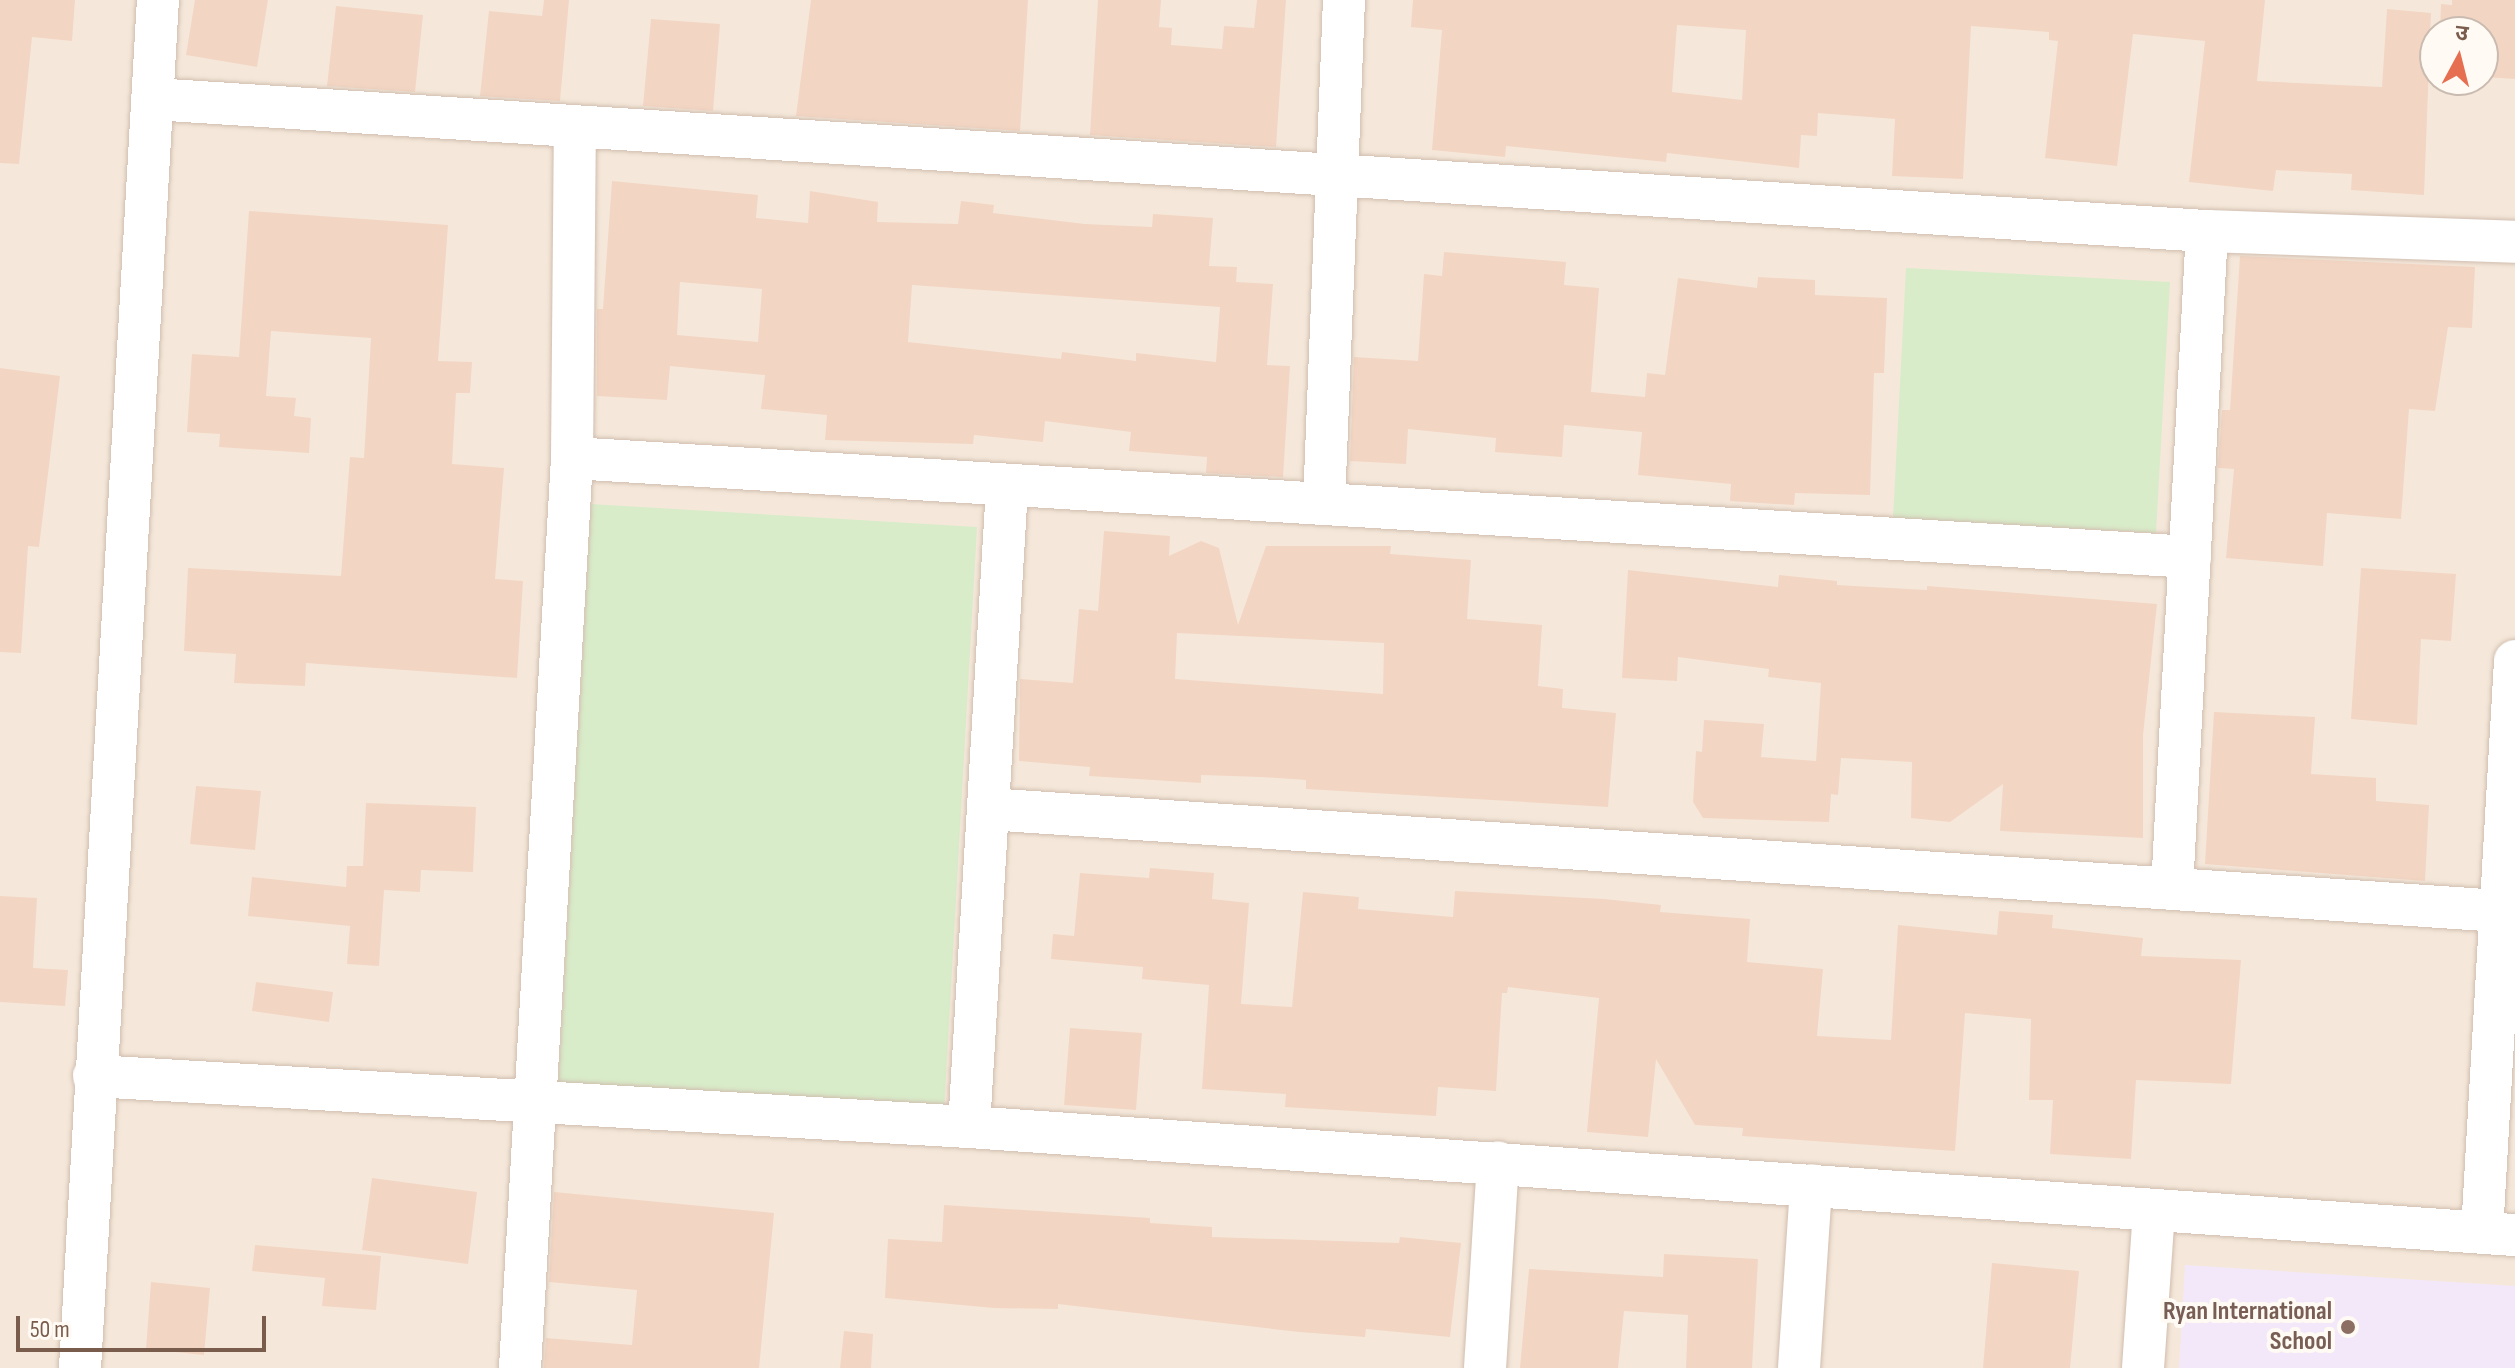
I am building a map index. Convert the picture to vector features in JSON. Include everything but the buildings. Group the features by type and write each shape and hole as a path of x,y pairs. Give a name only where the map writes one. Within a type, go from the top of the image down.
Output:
{"street":[{"path":"80,1368 94,1076 158,0"},
{"path":"1324,504 1344,0"},
{"path":"153,99 575,130 1337,174 2207,231 2515,242"},
{"path":"520,1368 572,458 575,130"},
{"path":"2172,889 2207,231"},
{"path":"572,458 1007,488 1324,504 2190,557"},
{"path":"969,1127 1007,488"},
{"path":"94,1076 969,1127 2498,1234 2500,911 2515,661"},
{"path":"988,809 2500,911"},
{"path":"1485,1368 1498,1162"},
{"path":"1799,1368 1811,1185"},
{"path":"2143,1368 2154,1211"}],"shaded area":[{"path":"0,0 2515,0 2515,1368 0,1368"},
{"name":"Ryan International School","path":"2185,1265 2515,1286 2515,1368 2179,1368"}],"green space":[{"path":"1906,268 2170,282 2156,533 1893,518"},
{"path":"591,504 977,527 944,1111 558,1089"}],"place":[{"name":"Ryan International School","path":"2348,1327"}]}
